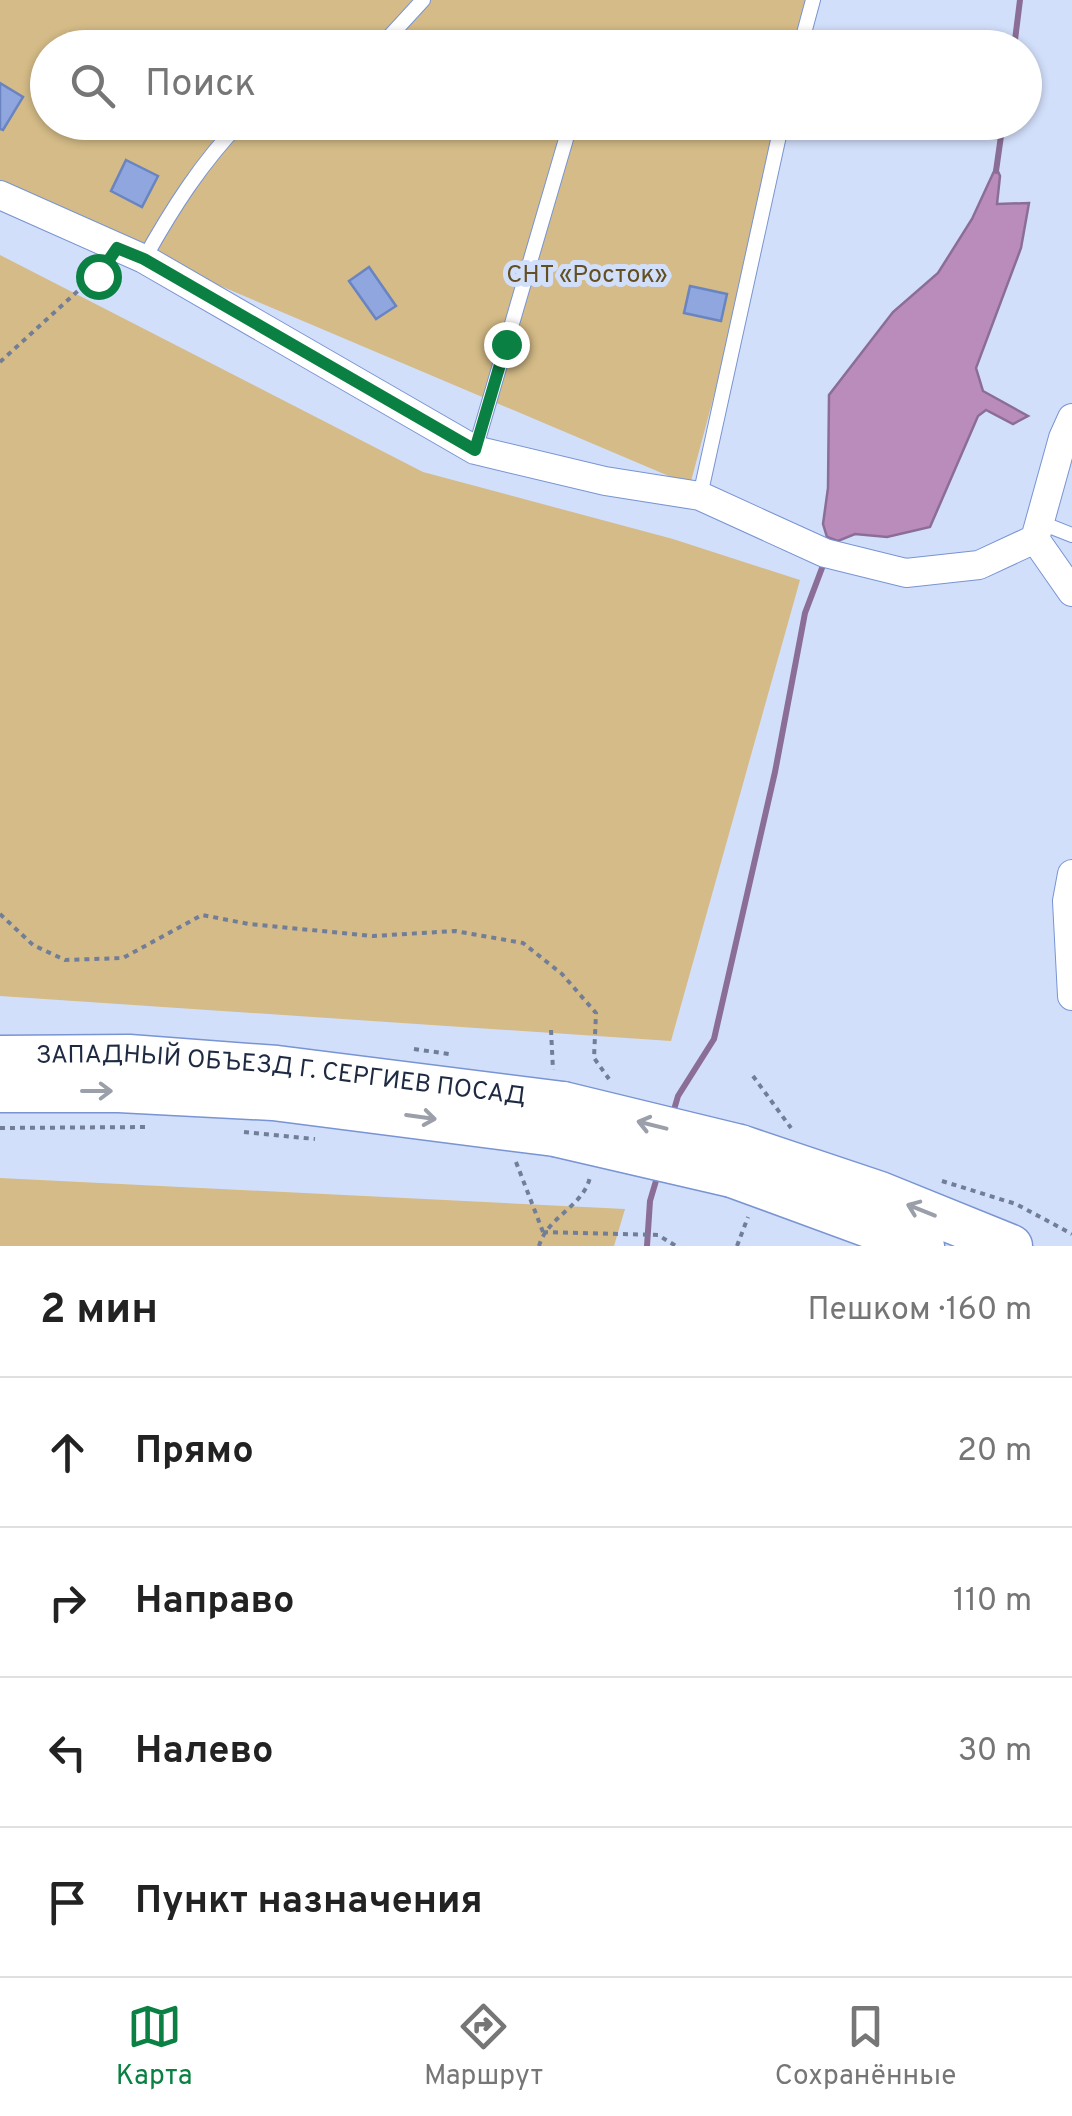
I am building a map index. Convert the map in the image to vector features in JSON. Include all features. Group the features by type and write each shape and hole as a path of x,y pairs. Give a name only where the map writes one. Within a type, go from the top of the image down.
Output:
{"main road":[{"name":"ЗАПАДНЫЙ ОБЪЕЗД Г. СЕРГИЕВ ПОСАД","path":"0,1057 129,1056 278,1067 557,1106"},
{"name":"ЗАПАДНЫЙ ОБЪЕЗД Г. СЕРГИЕВ ПОСАД","path":"0,1091 120,1091 557,1106"},
{"path":"557,1106 922,1246"},
{"path":"742,1175 880,1194 1011,1246"}],"street":[{"path":"0,195 144,259 475,450 605,480 700,496 826,553 906,573 980,565 1037,530 1072,418"},
{"path":"1037,530 1072,592"},
{"path":"1072,874 1066,901 1072,996"}],"lane":[{"path":"394,30 422,0"},
{"path":"805,30 814,0"},
{"path":"144,259 169,214 225,140"},
{"path":"475,450 566,140"},
{"path":"700,496 778,140"},
{"path":"1037,530 1072,535"}],"path":[{"path":"0,362 98,276 117,248"},
{"path":"0,914 33,944 65,960 123,958 202,915 250,924 373,936 454,931 523,943 562,974 596,1013 594,1058"},
{"path":"551,1030 557,1106"},
{"path":"753,1076 796,1136"},
{"path":"0,1128 156,1127"},
{"path":"232,1131 322,1140"},
{"path":"514,1158 543,1232 538,1246"},
{"path":"737,1246 742,1175"},
{"path":"543,1232 658,1235 676,1246"}],"green space":[{"name":"СНТ «Росток»","path":"0,0 819,0 811,30 30,30 30,140 782,140 690,485 157,259 0,187"},
{"path":"0,255 423,472 673,539 800,580 671,1041 0,996"},
{"path":"0,1178 625,1209 614,1246 0,1246"}],"shaded area":[{"path":"996,167 1000,176 997,204 1029,203 1021,248 976,368 983,391 1028,416 1013,424 986,410 978,416 930,527 887,537 855,534 838,541 827,537 823,524 828,488 829,395 893,312 938,273 972,219"}],"building":[{"path":"0,83 23,97 3,130 0,129"},
{"path":"126,160 158,176 142,207 111,191"},
{"path":"369,267 396,306 376,319 349,281"},
{"path":"690,286 727,294 721,321 684,313"}],"waterway":[{"path":"1016,30 1020,0"},
{"path":"996,171 1000,140"},
{"path":"673,1113 678,1096 714,1039 775,772 805,613 822,568"},
{"path":"647,1246 650,1201 658,1174"}],"route":[{"path":"98,276 117,248 144,259 475,450 506,344"}]}
